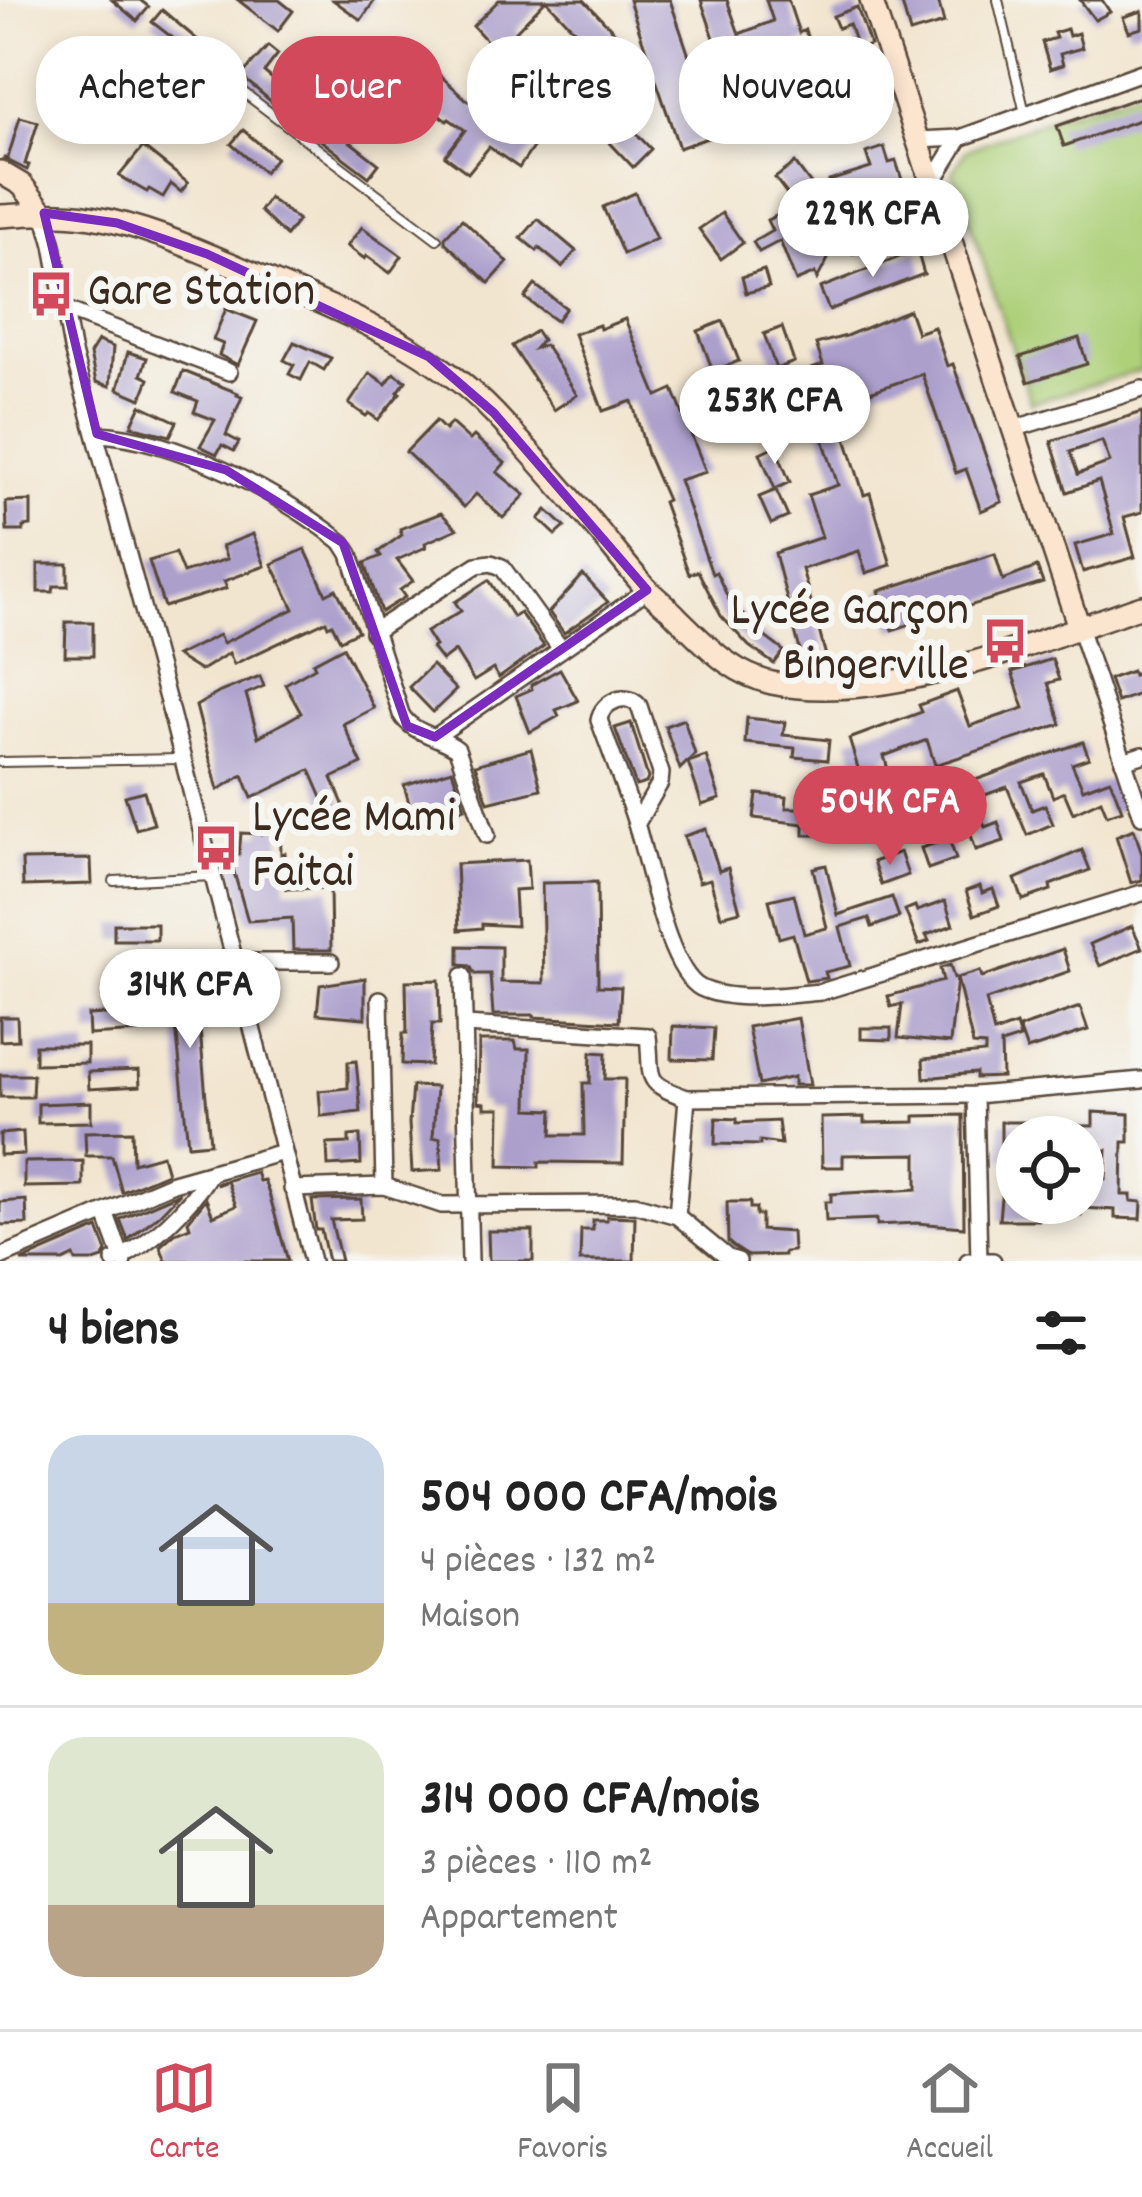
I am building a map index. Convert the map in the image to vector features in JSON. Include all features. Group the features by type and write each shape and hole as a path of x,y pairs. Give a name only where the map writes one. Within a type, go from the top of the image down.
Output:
{"main road":[{"path":"872,0 1079,627"},
{"path":"0,172 22,185 44,213"},
{"path":"0,216 44,213 117,223 207,254 386,332 429,357 494,412 647,590 710,650 740,672 770,683 832,689 891,683 1142,606"}],"street":[{"path":"918,140 960,138 1142,72"},
{"path":"933,182 960,138"},
{"path":"44,213 72,349 312,1261"},
{"path":"64,309 230,372"},
{"path":"1013,429 1142,389"},
{"path":"97,434 133,437 226,470 338,539 350,554 400,714 407,726 457,748 487,835"},
{"path":"373,632 477,565 491,562 502,567 561,649"},
{"path":"435,737 647,590"},
{"path":"1079,627 1142,817"},
{"path":"637,823 660,784 661,773 639,706 627,698 606,705 599,720 637,823 680,967 695,986 710,991 769,996 821,992 1142,893"},
{"path":"1123,761 1142,754"},
{"path":"235,962 332,962"},
{"path":"463,976 470,1261"},
{"path":"380,999 384,1186"},
{"path":"465,1025 648,1036 650,1077 657,1086 687,1098 975,1095 1142,1080"},
{"path":"975,1095 979,1260"},
{"path":"677,1216 687,1098"},
{"path":"0,1256 173,1183 283,1152"},
{"path":"106,1214 119,1260 192,1202 212,1172"},
{"path":"292,1189 384,1186 442,1205 635,1204 677,1216 738,1261"},
{"path":"700,1261 702,1236"},
{"path":"968,1261 993,1261"}],"lane":[{"path":"998,0 1025,113"},
{"path":"247,94 437,238"},
{"path":"0,762 182,759"},
{"path":"113,881 212,876"}],"highlighted area":[{"path":"44,213 117,223 207,254 429,357 494,413 647,590 435,737 407,726 343,543 226,470 97,434"}],"green space":[{"path":"1142,89 1142,370 1031,403 953,172 966,150"}],"building":[{"path":"112,0 140,0 149,7 137,21"},
{"path":"238,0 279,0 293,11 278,31"},
{"path":"333,0 375,0 361,20"},
{"path":"499,0 546,0 516,31 521,36 482,36 473,26"},
{"path":"546,0 584,0 618,36 580,36"},
{"path":"629,0 670,0 682,36 679,144 690,144 679,148 655,77 655,36 641,36"},
{"path":"701,0 727,0 739,34 773,21 766,0 788,0 799,33 805,30 807,36 713,36"},
{"path":"901,0 938,0 944,23 910,33"},
{"path":"1080,0 1102,0 1110,12 1095,20"},
{"path":"857,7 867,36 853,36 849,24 838,28 833,16"},
{"path":"162,10 193,36 170,36 152,22"},
{"path":"1142,11 1142,28 1129,32 1123,17"},
{"path":"1067,29 1069,36 1078,33 1082,48 1060,54 1063,65 1050,69 1042,42"},
{"path":"268,46 271,48 271,63 264,72 271,78 271,101 247,81 247,69"},
{"path":"443,78 467,100 467,144 534,146 519,168 489,147 468,173 445,156 465,130 443,118"},
{"path":"1140,97 1142,119 1064,146 1057,126"},
{"path":"20,117 36,121 27,170 3,158 8,158"},
{"path":"247,133 276,158 264,172 231,144 247,144"},
{"path":"326,144 353,144 379,164 369,177"},
{"path":"611,144 646,144 651,149 633,167"},
{"path":"143,147 188,183 181,192 171,184 163,197 119,176"},
{"path":"884,147 889,163 896,161 903,183 836,204 829,181 871,168 866,153"},
{"path":"795,163 822,199 798,217 805,234 817,229 828,259 817,279 815,273 796,281 780,241 759,252 753,242 772,231 767,220 797,207 775,178"},
{"path":"914,188 927,232 852,254 843,223 908,204 904,191"},
{"path":"635,193 656,239 623,254 603,207"},
{"path":"269,198 298,220 286,236 260,211"},
{"path":"722,213 743,243 721,259 699,229"},
{"path":"462,219 508,262 489,283 445,242"},
{"path":"538,219 576,251 562,267 521,238"},
{"path":"362,227 402,256 390,273 347,246"},
{"path":"917,250 924,274 829,310 820,288"},
{"path":"764,270 769,287 746,293 742,277"},
{"path":"535,285 566,308 556,321 525,298"},
{"path":"226,309 257,321 238,365 219,355 223,344 213,340"},
{"path":"909,310 917,333 934,327 947,366 953,364 1002,502 981,511 966,469 956,473 922,374 835,404 864,495 870,493 891,565 866,573 859,551 802,569 826,656 803,662 775,553 822,537 808,495 838,485 814,412 808,414 795,375 823,365 816,344"},
{"path":"625,319 657,396 673,389 706,472 679,480 712,574 716,572 730,602 749,625 784,651 774,664 721,616 698,571 689,574 632,401 603,411 574,334"},
{"path":"723,321 739,361 713,371 698,331"},
{"path":"782,327 794,362 776,369 764,334"},
{"path":"536,331 542,340 535,348 545,345 577,395 554,410 512,346"},
{"path":"1079,338 1087,364 1028,382 1020,357"},
{"path":"98,341 113,347 110,386 96,382 90,354"},
{"path":"294,342 331,358 324,370 310,362 301,380 289,374 294,365 284,360"},
{"path":"128,352 147,358 141,375 149,379 141,399 118,389"},
{"path":"183,371 242,397 226,435 239,442 234,451 222,445 217,454 200,446 215,420 194,412 198,401 175,392"},
{"path":"370,373 386,384 394,373 406,381 378,420 349,404"},
{"path":"141,405 177,422 170,436 131,426"},
{"path":"1142,412 1142,512 1124,517 1135,557 1083,572 1075,545 1114,534 1099,481 1067,492 1051,441","holes":["1102,441 1110,462 1078,474 1070,452"]},
{"path":"436,421 445,430 451,423 470,440 474,436 505,463 497,472 525,495 503,518 476,494 464,507 406,452"},
{"path":"775,446 790,482 775,489 760,453"},
{"path":"776,490 788,517 771,524 759,497"},
{"path":"31,501 31,526 7,531 6,502"},
{"path":"547,510 565,527 556,535 539,519"},
{"path":"441,513 457,529 397,560 413,581 400,590 405,597 381,612 365,563 381,556 378,552 402,535 400,529"},
{"path":"253,534 265,566 224,581 227,588 164,607 149,561 175,553 183,573 227,559 222,546"},
{"path":"305,549 326,594 336,589 358,631 340,640 326,621 234,664 229,653 200,671 176,656 219,635 223,643 294,609 272,564"},
{"path":"995,554 1003,580 1037,567 1043,583 892,630 879,591"},
{"path":"38,564 68,564 68,586 38,592"},
{"path":"583,575 608,602 564,633 549,612"},
{"path":"489,580 513,617 520,613 544,646 499,678 493,669 474,681 455,651 442,661 426,632 461,611 455,602"},
{"path":"66,622 93,622 93,656 65,656"},
{"path":"343,647 374,708 343,724 362,764 332,778 348,816 333,823 310,770 252,798 243,775 218,790 196,706 260,676 264,686 246,694 258,737 301,713 285,684"},
{"path":"1052,659 1059,680 1048,683 1061,724 935,765 927,740 884,756 899,807 1083,742 1089,758 1072,764 1083,789 1110,779 1122,810 1107,815 1101,800 1073,813 1064,792 1053,797 1044,774 1021,782 1032,810 1045,805 1053,824 1027,835 1007,787 974,799 985,827 998,822 1004,841 976,850 960,803 889,829 884,814 856,823 817,823 817,835 804,835 804,824 754,818 757,794 787,797 786,808 824,808 824,800 868,800 849,739 922,712 919,705 957,691 970,726 1024,708 1012,672"},
{"path":"432,665 456,690 433,712 409,687"},
{"path":"560,669 578,701 556,710 559,716 530,732 516,696"},
{"path":"1132,671 1133,675 1142,672 1142,693 1117,702 1109,679"},
{"path":"747,718 785,722 783,735 829,740 827,760 794,757 795,748 745,743"},
{"path":"684,719 695,754 680,769 665,726"},
{"path":"631,723 648,778 636,786 615,728"},
{"path":"531,749 541,789 488,802 475,765"},
{"path":"706,756 720,799 702,805 688,762"},
{"path":"452,770 465,808 415,825 404,785"},
{"path":"144,791 154,824 136,829 125,796"},
{"path":"280,823 286,889 330,888 331,950 293,950 292,918 248,921 229,855 239,855 241,833 261,834 261,824"},
{"path":"706,829 719,871 728,868 740,911 721,916 710,879 699,882 684,836"},
{"path":"1134,829 1142,854 1142,880 1131,883 1116,836"},
{"path":"949,839 956,859 928,869 921,848"},
{"path":"1082,850 1090,870 1023,900 1015,879"},
{"path":"900,852 908,875 881,885 873,862"},
{"path":"91,859 92,884 23,886 22,860"},
{"path":"527,860 529,889 514,890 516,926 482,924 482,928 459,930 456,864"},
{"path":"826,865 838,915 892,897 899,917 872,927 869,918 840,927 850,966 825,972 827,978 806,981 793,934 779,938 769,900 794,894 804,934 827,928 813,868"},
{"path":"597,882 598,986 621,987 619,1022 493,1015 490,974 475,974 470,966 459,965 459,946 501,947 501,982 544,983 542,883"},
{"path":"980,886 982,893 993,889 999,906 974,915 966,891"},
{"path":"945,901 953,925 926,935 929,941 919,945 905,910 915,906 917,911"},
{"path":"114,924 157,924 157,940 114,940"},
{"path":"1132,926 1142,948 1100,966 1090,944"},
{"path":"1063,949 1070,971 986,1000 994,1033 1016,1025 1020,1038 1001,1044 1002,1077 976,1078 976,1073 924,1078 923,1059 985,1053 985,1046 973,1045 957,978 980,971 982,977"},
{"path":"190,954 210,1143 188,1145 169,956"},
{"path":"950,965 957,978 950,1043 898,1038 902,1004 891,1007 888,996 943,981 940,968"},
{"path":"365,978 365,1018 317,1014 320,985"},
{"path":"439,980 440,1024 432,1024 430,1065 402,1064 406,981"},
{"path":"1080,1007 1088,1030 1027,1050 1019,1028"},
{"path":"140,1012 141,1032 89,1035 88,1015"},
{"path":"0,1017 17,1017 18,1040 0,1041"},
{"path":"798,1018 810,1085 794,1085 794,1077 759,1085 748,1027"},
{"path":"673,1026 714,1028 712,1060 672,1059"},
{"path":"861,1028 891,1028 891,1040 861,1039"},
{"path":"479,1041 515,1041 517,1049 529,1049 528,1109 553,1110 552,1135 584,1135 583,1083 590,1083 591,1052 606,1053 605,1079 625,1079 623,1163 499,1166 500,1108 485,1108 485,1103 478,1102"},
{"path":"35,1045 87,1045 87,1063 35,1064"},
{"path":"356,1061 361,1112 321,1116 319,1091 348,1088 348,1062"},
{"path":"139,1070 140,1086 89,1089 88,1072"},
{"path":"0,1075 33,1075 32,1097 0,1097"},
{"path":"412,1086 436,1087 433,1138 440,1138 442,1170 412,1172"},
{"path":"91,1102 91,1122 38,1123 38,1104"},
{"path":"1093,1112 1129,1114 1122,1195 1142,1202 1141,1219 1115,1218 1115,1210 1104,1209 1104,1116 1093,1116"},
{"path":"963,1115 964,1227 877,1225 877,1219 826,1221 825,1202 831,1202 831,1194 917,1189 917,1154 843,1155 843,1167 822,1167 821,1118 915,1122 915,1116"},
{"path":"716,1118 737,1119 737,1123 778,1121 781,1144 715,1144"},
{"path":"132,1131 133,1163 162,1155 167,1173 122,1192 112,1156 86,1156 85,1132"},
{"path":"23,1132 24,1154 0,1155 0,1134"},
{"path":"360,1135 361,1164 328,1166 327,1144 349,1143 349,1136"},
{"path":"83,1161 83,1186 24,1187 24,1162"},
{"path":"256,1172 259,1181 264,1180 288,1261 166,1261 160,1246 190,1227 188,1221 206,1199 213,1216 236,1206 227,1181 218,1183"},
{"path":"180,1193 160,1214 128,1240 120,1219"},
{"path":"361,1199 362,1219 331,1220 341,1261 328,1261 321,1230 316,1230 312,1200"},
{"path":"26,1200 27,1224 0,1225 0,1202"},
{"path":"727,1202 750,1202 750,1208 761,1215 761,1230 792,1232 793,1251 748,1256 734,1247 728,1242"},
{"path":"607,1216 635,1217 634,1261 580,1261 581,1230 593,1230 593,1220 607,1220"},
{"path":"98,1228 107,1252 103,1258 21,1261"},
{"path":"488,1231 533,1231 533,1261 489,1261"}],"place":[{"name":"Gare Station","path":"51,294"},
{"name":"Lycée Garçon Bingerville","path":"1005,641"},
{"name":"Lycée Mami Faitai","path":"216,848"}]}
